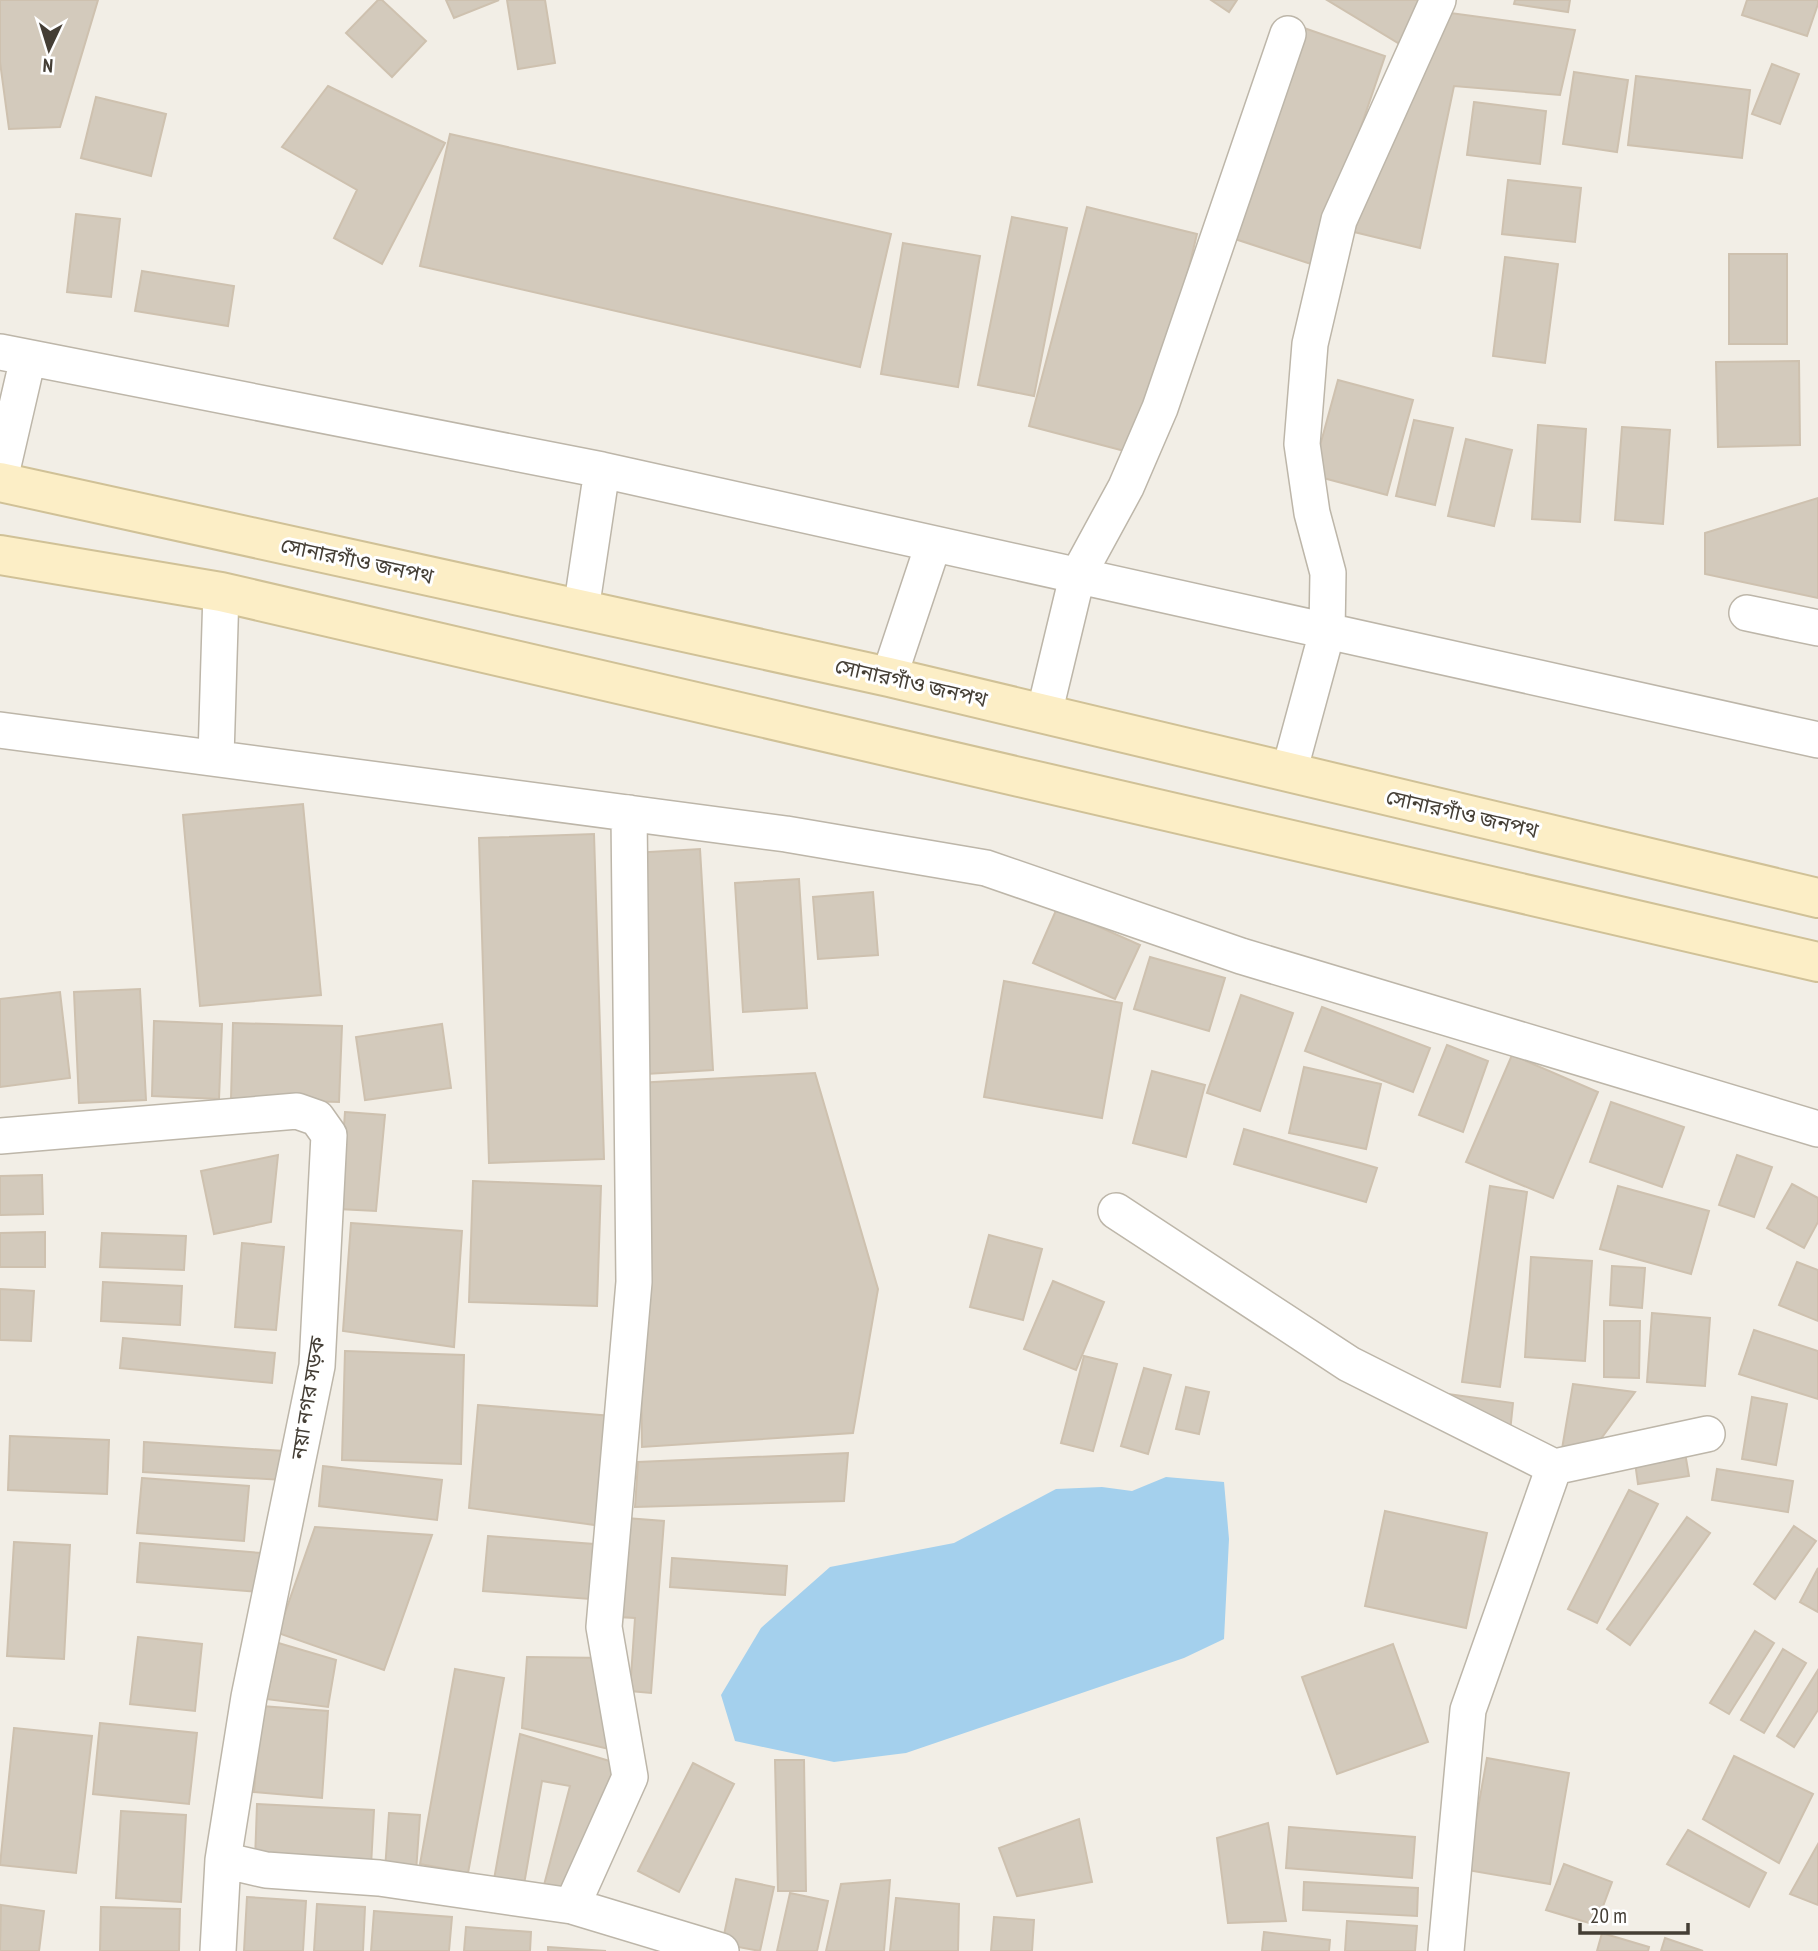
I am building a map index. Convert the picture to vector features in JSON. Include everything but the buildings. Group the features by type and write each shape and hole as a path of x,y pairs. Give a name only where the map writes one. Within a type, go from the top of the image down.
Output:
{"main road":[{"name":"সোনারগাঁও জনপথ","path":"0,481 888,677 1818,898"},
{"path":"0,555 221,593 602,678 1818,962"}],"street":[{"path":"1289,772 1327,632 1328,573 1312,513 1302,444 1310,344 1339,220 1438,0"},
{"path":"1044,713 1077,577 1126,487 1160,408 1288,34"},
{"path":"0,481 14,355 602,470 1818,740"},
{"path":"582,610 602,470"},
{"path":"888,677 933,545"},
{"path":"216,757 221,593"},
{"path":"1746,613 1818,628"},
{"path":"0,730 629,813 986,868 1241,956 1818,1129"},
{"path":"572,1906 630,1777 604,1627 635,1282 629,813"},
{"name":"নয়া নগর সড়ক","path":"0,1136 298,1111 317,1118 329,1135 317,1366 249,1697 223,1860 218,1951"},
{"path":"1116,1211 1349,1364 1554,1467 1707,1434"},
{"path":"1446,1951 1468,1710 1554,1467"},
{"path":"223,1860 266,1870 379,1878 572,1906 721,1951"}],"water":[{"path":"1166,1477 1224,1482 1229,1539 1224,1639 1184,1658 906,1753 834,1762 735,1741 721,1695 761,1628 830,1567 954,1543 1056,1489 1102,1487 1132,1491"}]}
